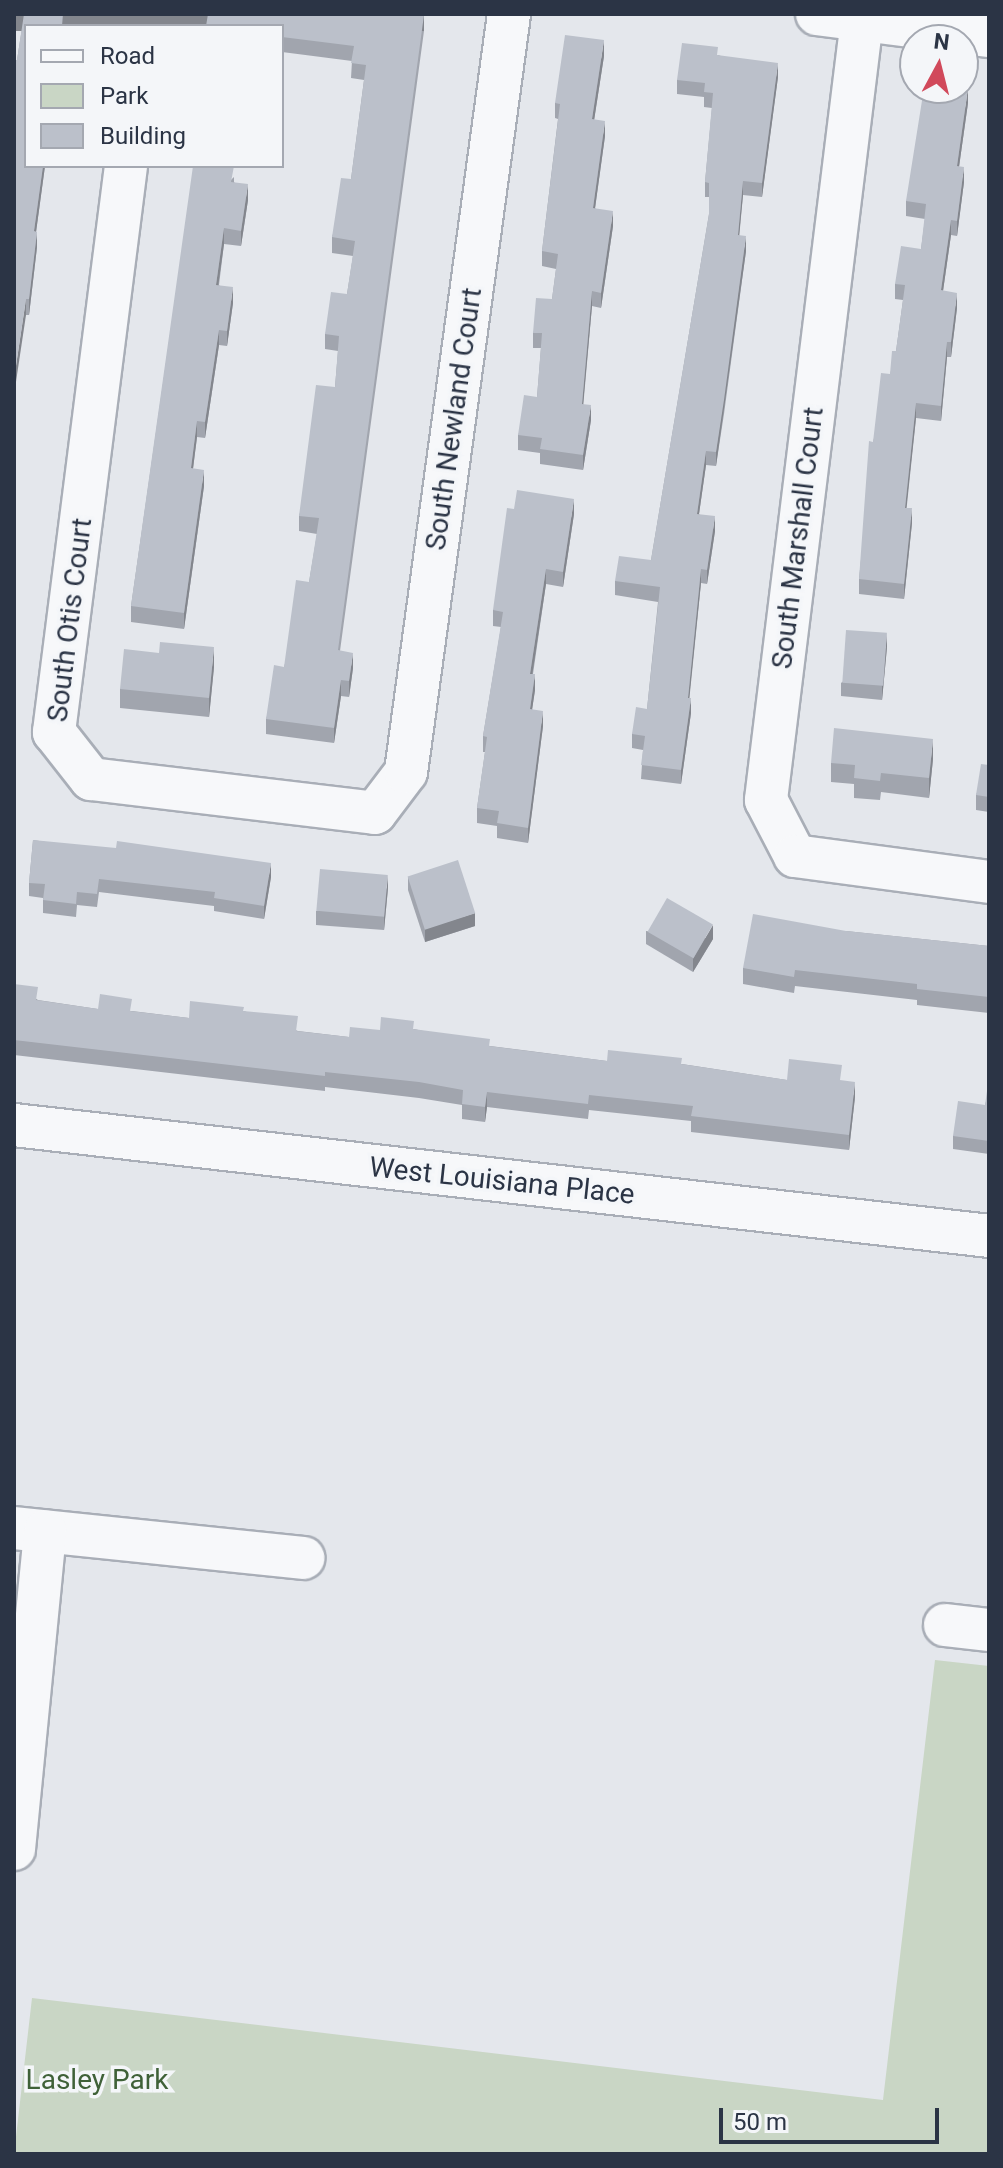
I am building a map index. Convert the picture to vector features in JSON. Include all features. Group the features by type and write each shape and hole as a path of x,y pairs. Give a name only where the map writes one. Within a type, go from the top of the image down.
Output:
{"street":[{"name":"South Newland Court","path":"375,813 406,772 509,14"},
{"path":"817,14 989,36"},
{"name":"South Marshall Court","path":"862,20 766,800 795,856 989,882"},
{"name":"South Otis Court","path":"126,168 54,732 91,779 375,813"},
{"name":"West Louisiana Place","path":"14,1125 989,1236"},
{"path":"14,1849 29,1530 303,1558"},
{"path":"945,1625 989,1630"}],"green space":[{"name":"Lasley Park","path":"935,1660 989,1666 989,2154 14,2154 32,1998 883,2100"}],"building":[{"path":"24,14 63,14 62,24 24,24 24,168 43,168 29,299 26,299 14,379 14,60 17,60"},
{"path":"208,14 424,15 338,650 353,653 349,681 341,680 334,728 266,719 274,665 284,667 296,580 309,582 319,518 299,516 316,385 335,387 339,336 325,334 331,292 347,294 355,241 332,237 341,178 351,179 366,65 351,63 354,46 284,37 284,24 206,24"},
{"path":"565,35 604,40 592,119 605,121 593,208 613,211 601,293 592,291 582,404 591,405 583,455 540,449 542,438 518,435 524,395 537,397 542,333 533,333 536,298 552,299 558,254 542,251 560,104 555,103"},
{"path":"682,43 718,47 717,55 778,63 762,183 743,181 738,235 746,236 724,400 716,452 706,451 697,514 715,516 707,570 701,569 688,698 691,698 681,770 641,765 645,736 632,734 636,707 647,709 660,587 615,581 619,556 651,560 709,214 709,183 705,182 713,93 704,92 705,83 677,80"},
{"path":"921,104 966,104 957,166 964,167 957,221 951,220 941,290 957,293 951,342 947,342 941,406 916,403 905,508 912,508 904,584 859,579 869,441 873,442 881,373 890,374 892,351 896,351 905,285 895,284 901,246 921,249 926,204 906,201"},
{"path":"193,168 234,168 231,182 248,184 241,231 224,228 216,285 233,287 227,331 219,330 205,422 197,421 191,468 204,470 184,613 131,606"},
{"path":"517,490 574,499 563,572 546,569 530,674 535,674 530,709 543,711 528,828 497,823 499,811 477,808 487,737 483,736 503,612 493,610 507,508 514,509"},
{"path":"846,630 887,633 883,686 842,683"},
{"path":"160,642 214,647 209,698 120,689 124,649 159,653"},
{"path":"834,728 933,739 929,778 881,773 880,781 854,778 855,765 831,763"},
{"path":"981,764 989,765 989,797 976,795"},
{"path":"33,840 116,848 117,841 271,863 264,906 214,898 215,892 99,879 97,894 77,892 76,904 43,900 45,884 29,883"},
{"path":"458,860 475,913 425,930 408,876"},
{"path":"320,869 388,875 384,917 316,911"},
{"path":"667,898 713,924 693,958 648,932"},
{"path":"753,914 846,931 989,946 989,997 917,989 917,984 795,970 794,977 743,968"},
{"path":"14,984 38,987 36,1000 98,1009 100,994 132,999 130,1011 189,1018 190,1001 244,1007 243,1011 298,1016 296,1031 349,1037 350,1027 380,1030 381,1017 414,1021 413,1029 490,1039 489,1046 607,1061 608,1050 682,1058 681,1064 787,1080 789,1059 842,1065 840,1080 855,1082 849,1135 691,1116 693,1106 589,1095 588,1104 487,1092 485,1107 462,1104 463,1090 419,1082 325,1072 325,1076 14,1040"},
{"path":"987,1091 989,1141 953,1136 958,1101 985,1105"}]}
